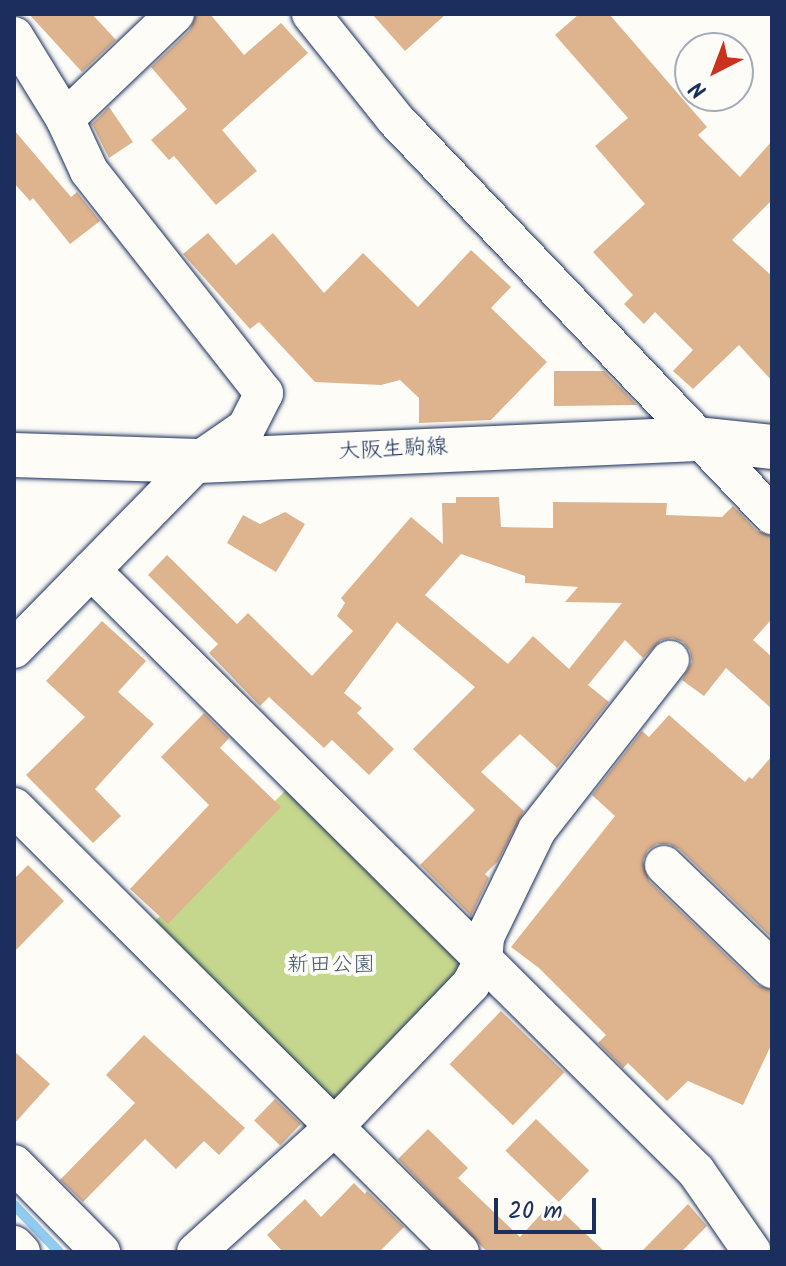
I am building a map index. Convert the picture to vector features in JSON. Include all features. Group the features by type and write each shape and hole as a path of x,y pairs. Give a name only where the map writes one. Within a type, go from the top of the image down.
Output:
{"main road":[{"name":"大阪生駒線","path":"14,455 198,461 485,445 698,439 772,447"}],"street":[{"path":"65,119 175,14"},
{"path":"311,14 395,119 772,515"},
{"path":"14,36 65,119 89,171 264,393 246,428 198,461 14,649"},
{"path":"91,570 696,1171 752,1252"},
{"path":"196,1252 333,1128 471,984 483,961 485,937 537,830 670,660"},
{"path":"14,807 460,1252"},
{"path":"664,865 772,969"},
{"path":"14,1164 101,1252"},
{"path":"14,1245 21,1252"}],"green space":[{"name":"新田公園","path":"289,787 462,951 466,975 344,1102 320,1098 150,926"}],"building":[{"path":"29,14 92,14 116,40 82,72"},
{"path":"196,14 210,14 244,55 281,23 308,53 222,130 257,171 216,205 174,156 169,160 151,140 187,109 151,67 190,30"},
{"path":"372,14 446,14 405,51"},
{"path":"579,14 609,14 674,89 674,112 694,112 707,127 698,135 740,177 772,141 772,200 732,240 772,276 772,381 739,345 693,389 673,371 693,350 655,312 644,324 624,304 633,295 593,252 645,204 595,146 628,118 555,35"},
{"path":"109,107 133,142 109,158 92,124"},
{"path":"14,130 71,197 77,192 100,221 70,244 33,198 30,201 14,183"},
{"path":"208,233 236,265 273,233 324,293 363,253 418,307 471,250 511,287 491,308 547,362 491,420 419,423 419,398 400,380 381,385 315,382 259,322 250,329 183,254"},
{"path":"554,371 604,371 637,405 554,406"},
{"path":"456,497 499,497 501,527 553,528 553,502 667,503 666,515 722,517 733,506 757,531 772,536 772,619 753,640 772,657 772,709 726,668 704,696 682,680 692,662 690,651 683,642 672,638 661,640 643,658 625,640 588,685 609,702 557,768 520,734 481,772 524,811 498,861 485,874 489,878 471,916 420,865 475,810 413,749 475,687 397,622 344,693 362,708 357,713 394,749 369,775 332,740 324,748 269,697 260,706 209,653 218,644 148,575 167,555 237,624 248,613 312,676 353,631 337,616 345,603 341,598 411,517 443,544 442,503 456,503","holes":["461,554 525,576 525,583 578,587 565,602 622,603 569,669 533,636 508,664 425,595"]},
{"path":"285,512 305,524 276,572 227,543 243,515 260,524"},
{"path":"102,621 146,661 118,692 154,724 95,789 121,816 93,843 26,775 85,717 46,681"},
{"path":"204,713 229,738 220,748 281,807 168,924 130,889 209,805 161,757"},
{"path":"669,715 745,782 749,777 752,779 772,756 772,938 679,849 669,844 657,844 648,850 643,860 649,881 757,985 772,990 772,1043 743,1105 688,1081 667,1101 628,1063 623,1068 598,1043 606,1035 539,968 511,947 615,816 592,795 642,731 649,737"},
{"path":"28,865 64,901 14,952 14,879"},
{"path":"501,1011 564,1072 513,1125 450,1064"},
{"path":"144,1035 245,1128 219,1155 204,1141 176,1169 145,1139 83,1202 60,1180 135,1103 106,1075"},
{"path":"14,1051 50,1084 14,1124"},
{"path":"275,1099 301,1124 280,1146 254,1121"},
{"path":"536,1119 589,1170 559,1202 505,1151"},
{"path":"428,1129 468,1168 458,1178 520,1237 552,1202 605,1252 487,1252 398,1159"},
{"path":"354,1183 365,1194 367,1191 404,1227 379,1252 283,1252 267,1235 305,1199 321,1217"},
{"path":"688,1204 707,1226 681,1252 641,1252"}],"waterway":[{"path":"14,1205 59,1252"}]}
